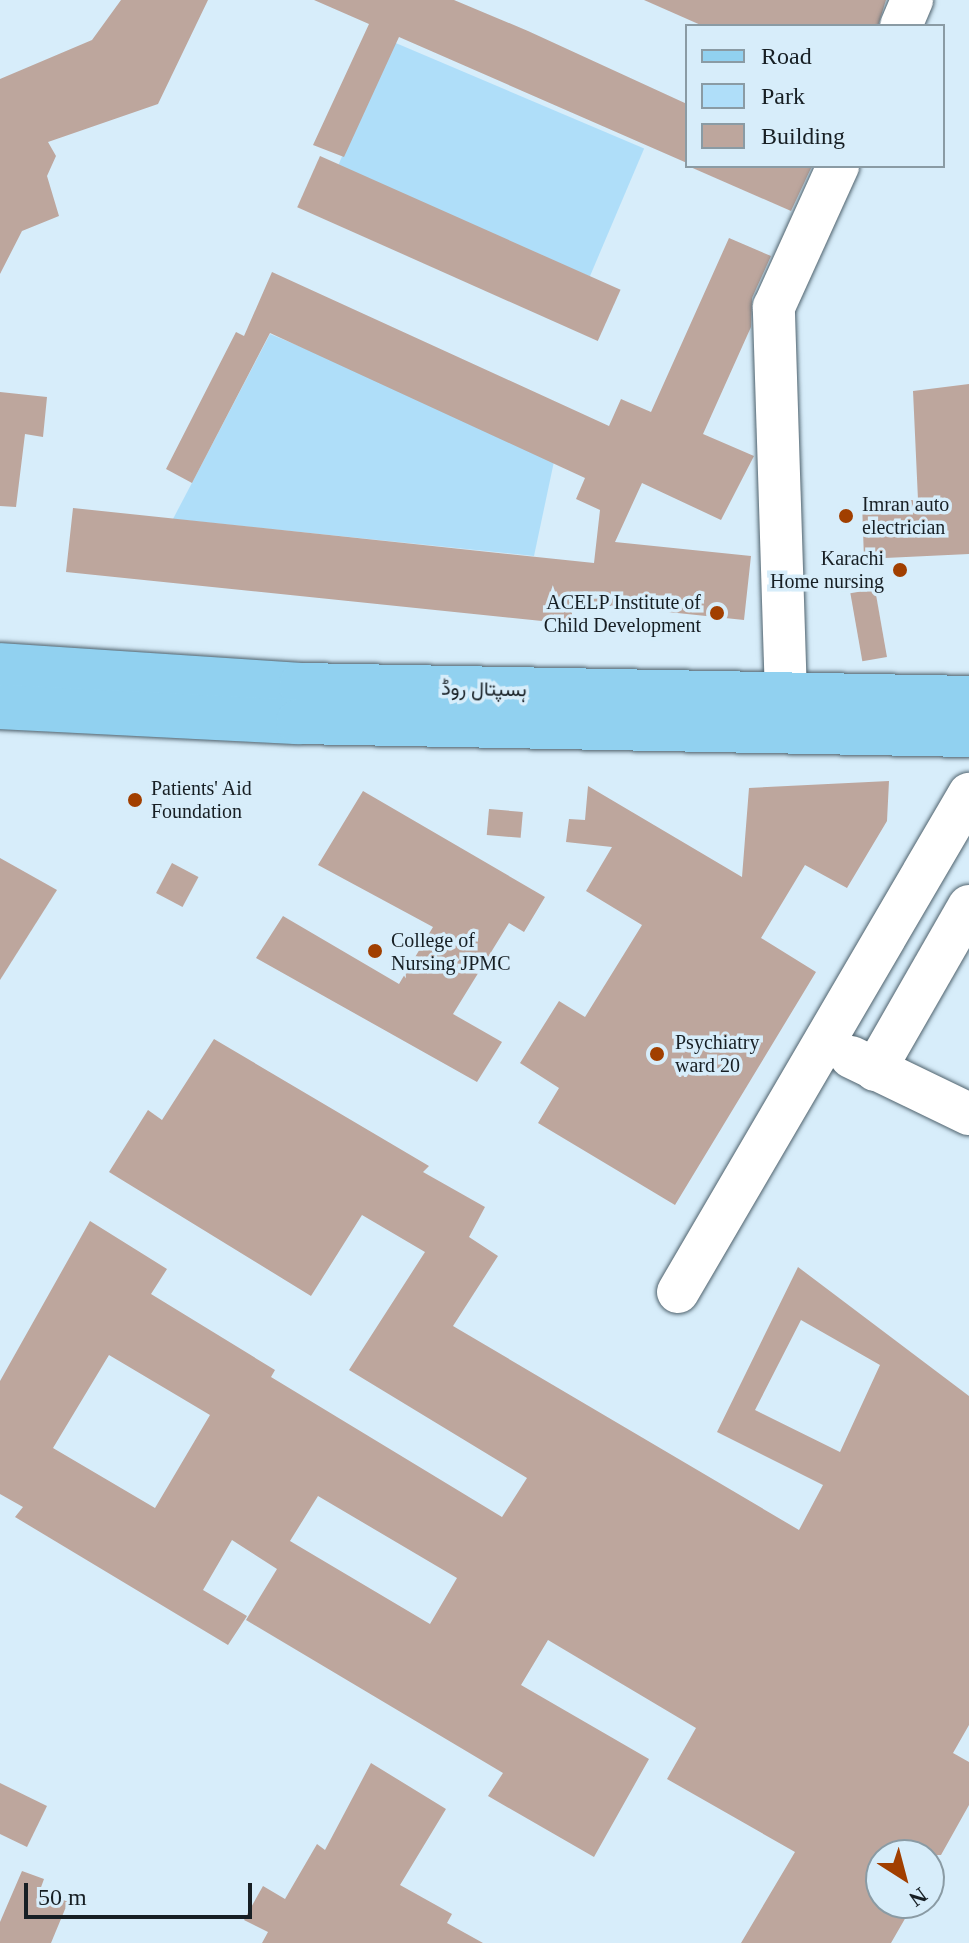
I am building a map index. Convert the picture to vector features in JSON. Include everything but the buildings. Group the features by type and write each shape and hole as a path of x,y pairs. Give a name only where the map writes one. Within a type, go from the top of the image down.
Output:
{"main road":[{"name":"ہسپتال روڈ","path":"0,665 301,685 969,698"},
{"name":"ہسپتال روڈ","path":"0,707 330,723 969,735"}],"street":[{"path":"902,24 912,0"},
{"path":"786,696 774,307 837,168"},
{"path":"678,1292 969,794"},
{"path":"875,1070 969,906"},
{"path":"823,1042 969,1114"}],"green space":[{"path":"391,41 644,148 590,276 337,169"},
{"path":"270,334 556,452 534,556 173,519"}],"place":[{"name":"Imran auto electrician","path":"846,516"},
{"name":"Karachi Home nursing","path":"900,570"},
{"name":"ACELP Institute of Child Development","path":"717,613"},
{"name":"Patients' Aid Foundation","path":"135,800"},
{"name":"College of Nursing JPMC","path":"375,951"},
{"name":"Psychiatry ward 20","path":"657,1054"}]}
